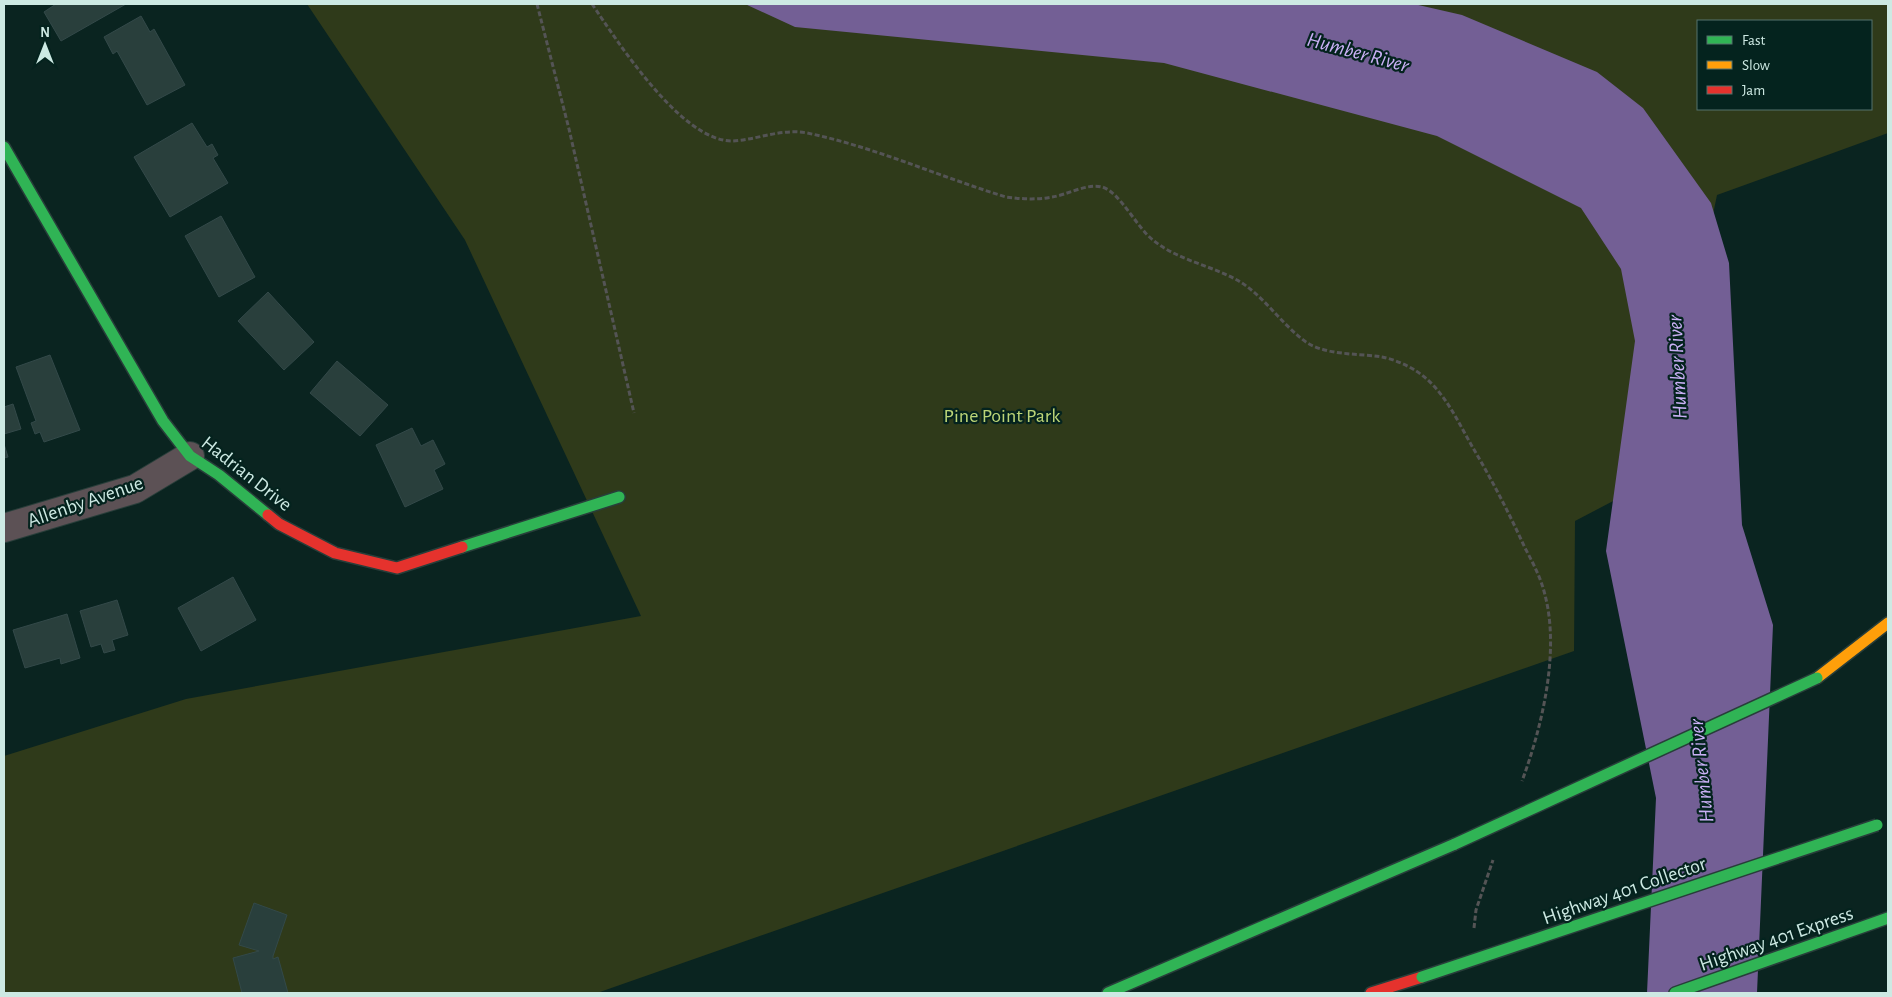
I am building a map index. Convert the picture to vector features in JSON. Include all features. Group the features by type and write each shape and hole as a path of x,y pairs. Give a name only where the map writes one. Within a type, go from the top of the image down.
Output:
{"main road":[{"name":"Hadrian Drive","path":"4,146 163,421 190,456 219,475 279,524 335,553 397,568 619,497"},
{"path":"1108,993 1455,844 1817,678 1888,624"},
{"name":"Highway 401 Collector","path":"1371,993 1888,821"},
{"name":"Highway 401 Express","path":"1675,993 1888,918"}],"street":[{"name":"Allenby Avenue","path":"4,528 135,489 190,456"}],"path":[{"path":"537,4 569,129 634,413"},
{"path":"592,4 624,52 646,80 678,112 697,128 714,138 731,141 786,132 805,133 851,145 997,194 1026,199 1051,198 1094,186 1101,187 1123,205 1152,240 1173,253 1236,280 1254,292 1272,312 1313,347 1385,357 1416,371 1428,380 1444,398 1486,470 1521,538 1546,595 1550,630 1549,667 1542,713 1530,760 1520,788"},
{"path":"1473,938 1476,910 1496,853"}],"green space":[{"name":"Pine Point Park","path":"307,4 1888,4 1888,133 1717,195 1659,477 1575,521 1574,651 597,993 4,993 4,756 186,699 641,616 465,240"}],"water":[{"name":"Humber River","path":"745,4 1414,4 1462,15 1597,72 1643,108 1711,203 1729,263 1742,525 1773,625 1757,993 1647,993 1656,798 1606,551 1635,341 1621,269 1581,208 1437,136 1164,63 795,27"}],"building":[{"path":"56,4 126,4 61,41 44,12"},
{"path":"141,16 150,32 154,29 185,85 147,105 117,51 113,54 104,37"},
{"path":"192,123 207,147 212,144 218,155 213,158 228,183 170,217 134,157"},
{"path":"221,216 255,277 219,297 185,236"},
{"path":"268,292 314,342 284,370 238,321"},
{"path":"50,355 80,430 44,442 40,432 35,434 31,423 36,421 16,367"},
{"path":"337,361 388,405 360,436 310,393"},
{"path":"13,404 21,429 4,434 4,407"},
{"path":"412,428 421,446 433,440 445,464 434,470 443,489 405,507 376,445"},
{"path":"4,444 8,457 4,458"},
{"path":"233,577 256,620 201,651 178,608"},
{"path":"117,600 128,635 112,640 115,650 104,653 101,644 91,647 80,611"},
{"path":"67,614 80,658 61,664 60,658 25,668 13,630"},
{"path":"254,903 287,915 273,959 278,957 288,993 242,993 233,958 259,951 239,945"}],"traffic: fast":[{"path":"4,147 163,421 190,456 219,475 268,515"},
{"path":"462,547 619,497"},
{"path":"1455,844 1817,678"},
{"path":"1422,977 1877,825"},
{"path":"1108,993 1455,844"},
{"path":"1675,993 1888,918"}],"traffic: slow":[{"path":"1817,678 1888,623"}],"traffic: jam":[{"path":"268,515 279,524 335,553 397,568 462,547"},
{"path":"1371,993 1422,977"}]}
